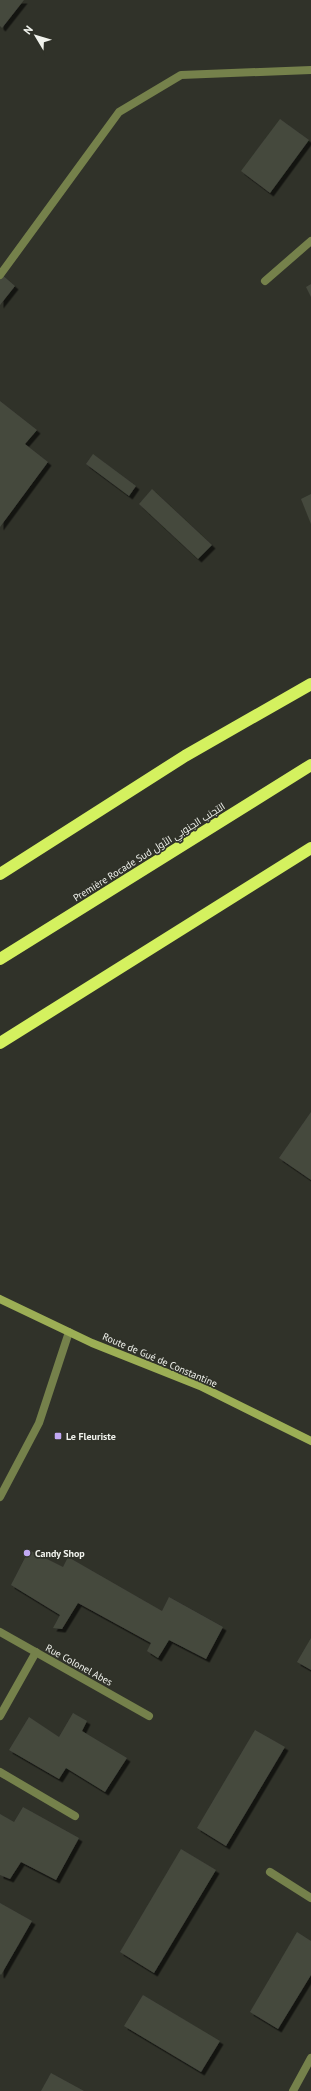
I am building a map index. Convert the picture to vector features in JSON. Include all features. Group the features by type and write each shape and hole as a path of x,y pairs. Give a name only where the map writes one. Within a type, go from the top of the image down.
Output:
{"highway":[{"path":"0,874 185,756 311,684"},
{"name":"Première Rocade Sud التجنب الجنوبي الأول","path":"0,959 311,765"},
{"path":"0,1043 311,848"}],"main road":[{"name":"Route de Gué de Constantine","path":"0,1299 69,1332 200,1386 311,1441"}],"street":[{"path":"0,275 119,112 181,75 311,70"},
{"path":"265,281 311,242"},
{"path":"0,1497 39,1423 69,1332"},
{"name":"Rue Colonel Abes","path":"0,1632 149,1716"},
{"path":"0,1716 36,1652"},
{"path":"0,1772 75,1816"},
{"path":"270,1872 311,1898"},
{"path":"292,2091 311,2058"}],"building":[{"path":"0,0 24,0 2,28 0,26"},
{"path":"280,119 309,140 270,193 241,171"},
{"path":"0,273 15,286 0,305"},
{"path":"311,284 311,297 306,287"},
{"path":"0,401 37,430 25,444 48,462 0,527"},
{"path":"93,454 136,486 129,496 86,464"},
{"path":"152,489 212,545 198,559 139,504"},
{"path":"311,494 311,524 301,499"},
{"path":"311,1112 311,1180 279,1158"},
{"path":"29,1550 63,1567 68,1557 162,1611 169,1597 223,1627 206,1659 169,1640 158,1658 147,1651 151,1643 78,1603 62,1629 53,1628 60,1615 11,1585"},
{"path":"311,1638 311,1670 297,1662"},
{"path":"73,1713 87,1721 82,1731 127,1758 105,1792 66,1768 59,1779 9,1750 29,1717 59,1737"},
{"path":"255,1730 285,1747 226,1846 197,1828"},
{"path":"23,1807 79,1838 56,1880 21,1862 10,1879 0,1875 0,1814 14,1822"},
{"path":"181,1849 216,1870 154,1973 120,1952"},
{"path":"0,1903 32,1921 1,1975 0,1974"},
{"path":"297,1932 311,1941 311,1975 278,2029 250,2012"},
{"path":"143,1995 220,2041 201,2072 124,2026"},
{"path":"51,2073 84,2091 41,2091"}],"place":[{"name":"Le Fleuriste","path":"58,1436"},
{"name":"Candy Shop","path":"27,1553"}]}
